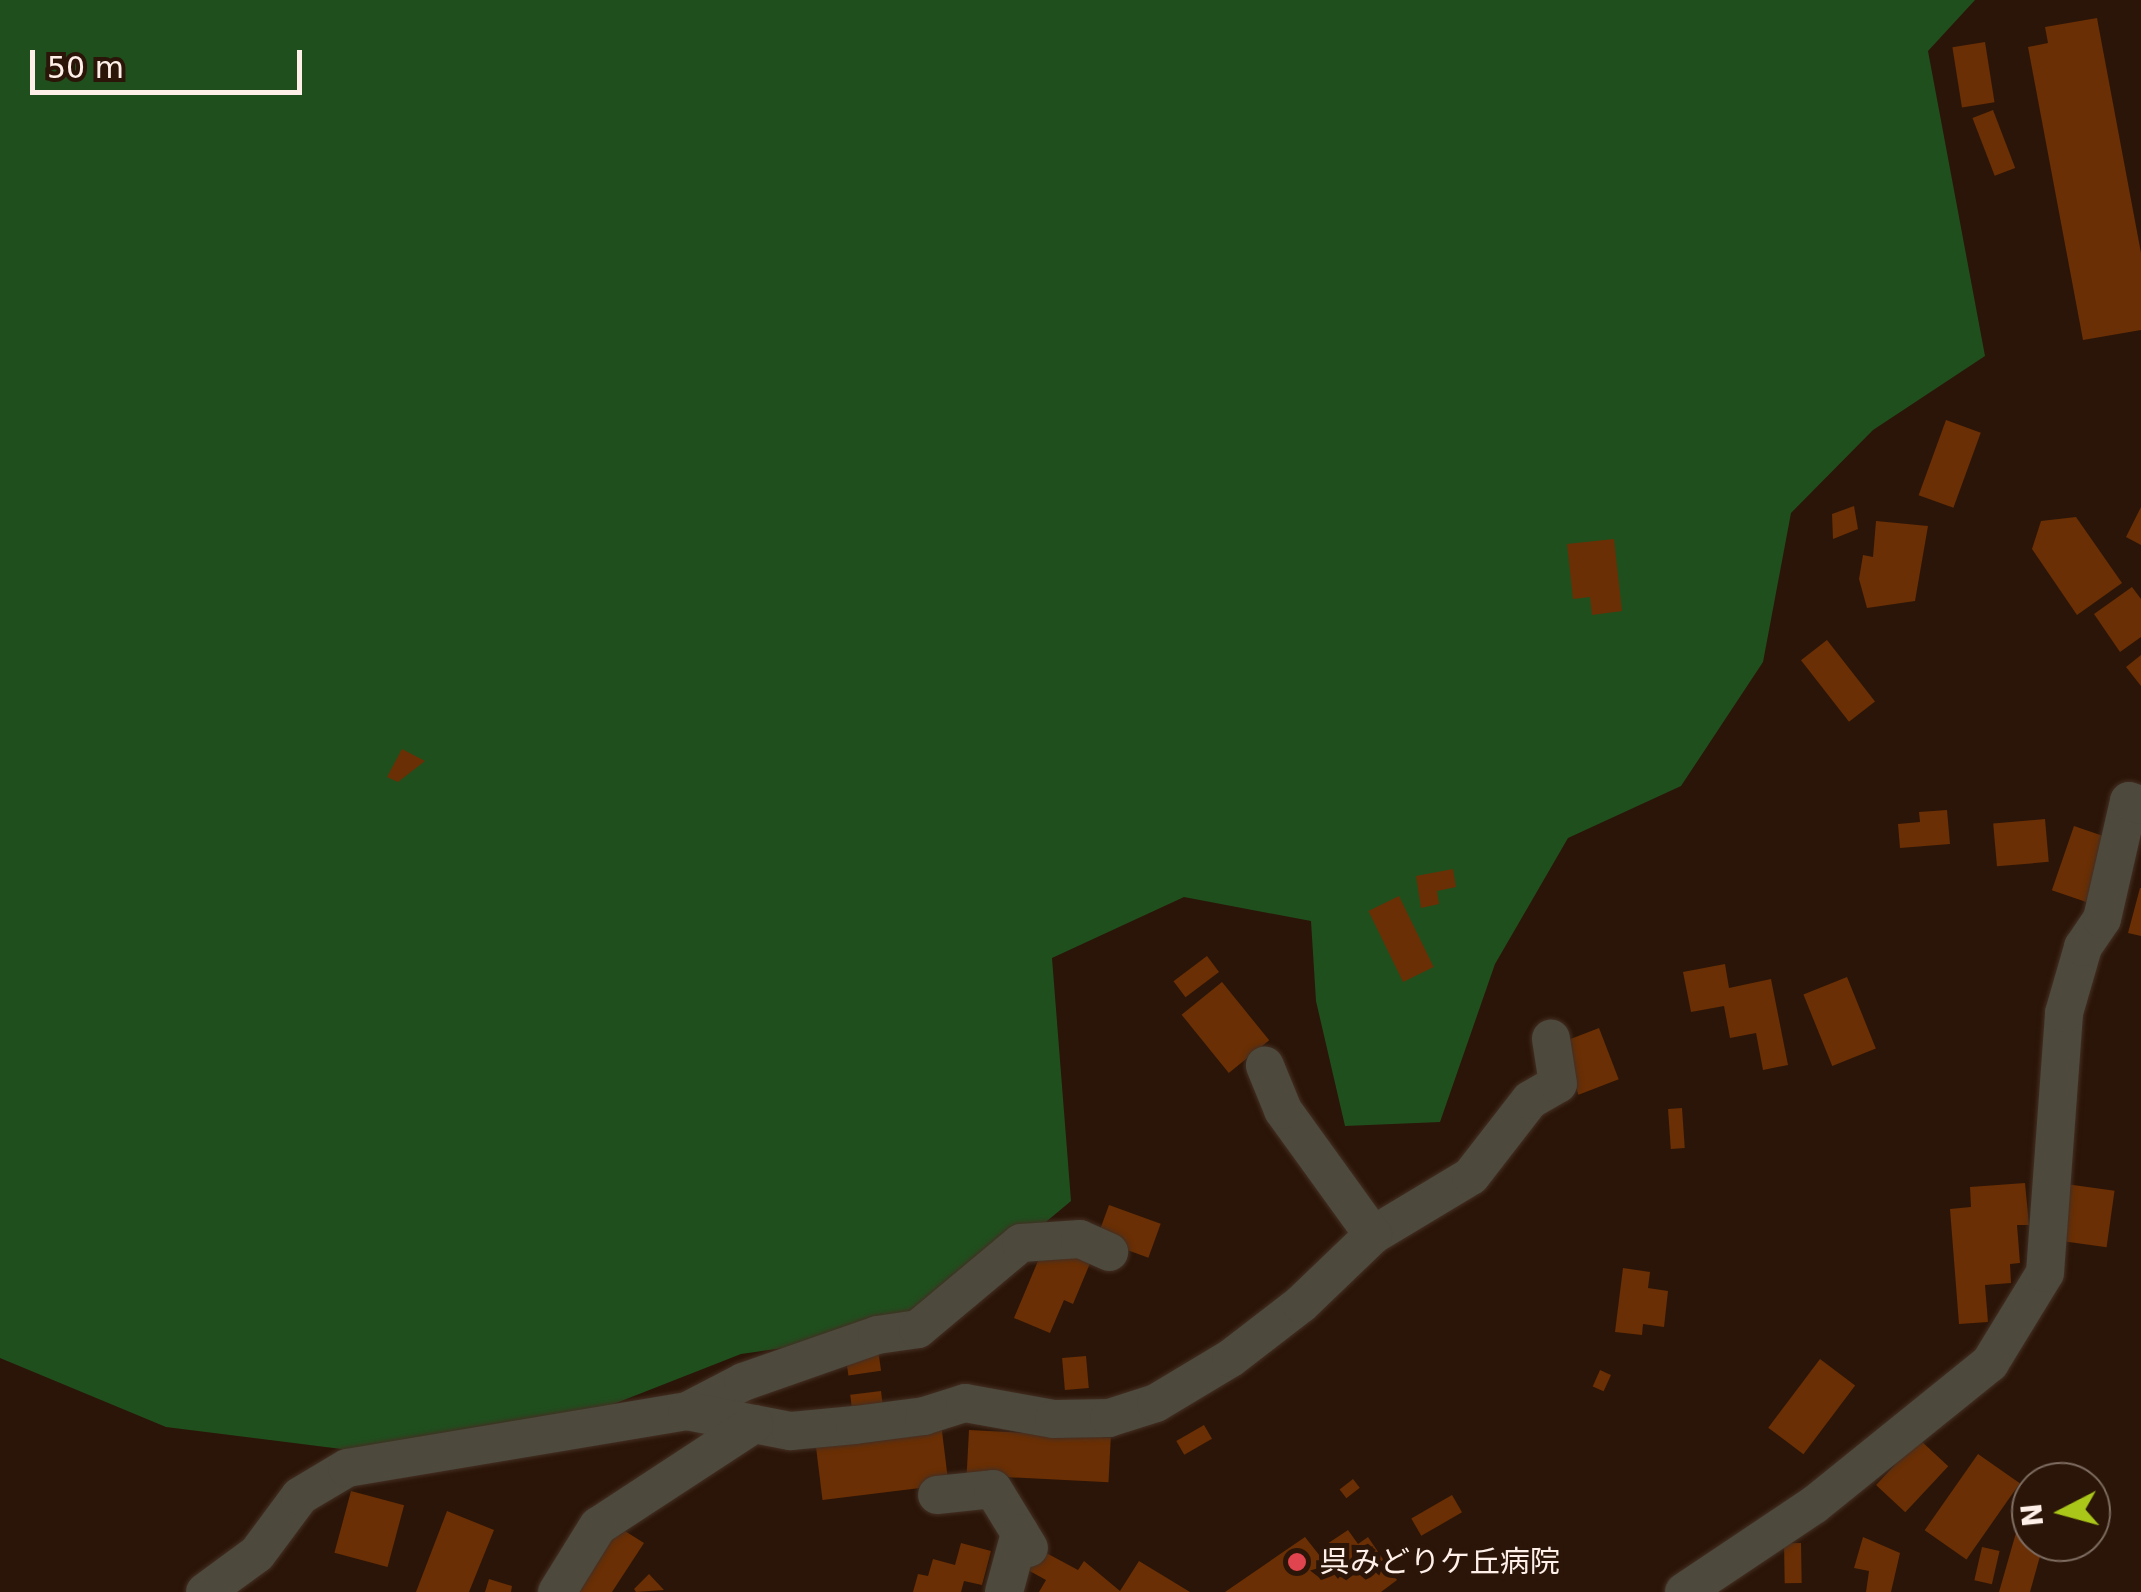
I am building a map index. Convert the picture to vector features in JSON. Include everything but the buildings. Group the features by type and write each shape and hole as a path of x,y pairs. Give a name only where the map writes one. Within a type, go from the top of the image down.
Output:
{"street":[{"path":"1684,1592 1814,1506 1990,1363 2044,1273 2064,1013 2083,947 2102,918 2129,801 2141,805"},
{"path":"687,1412 791,1431 924,1416 965,1403 1054,1419 1108,1418 1156,1402 1230,1358 1302,1304 1373,1235 1471,1176 1530,1100 1558,1084 1551,1039"},
{"path":"1265,1066 1284,1110 1373,1235"},
{"path":"205,1592 257,1554 300,1496 347,1468 687,1412 743,1382 877,1335 918,1329 1021,1243 1080,1240 1109,1252"},
{"path":"557,1592 598,1526 754,1424"},
{"path":"938,1495 993,1489 1025,1541 1004,1592"}],"green space":[{"path":"0,0 1975,0 1928,51 1985,356 1873,430 1791,513 1763,662 1681,786 1568,838 1495,964 1440,1122 1345,1126 1316,1001 1311,921 1184,897 1052,958 1071,1201 918,1329 741,1354 461,1464 166,1427 0,1358"}],"place":[{"name":"呉みどりケ丘病院","path":"1297,1562"}]}
